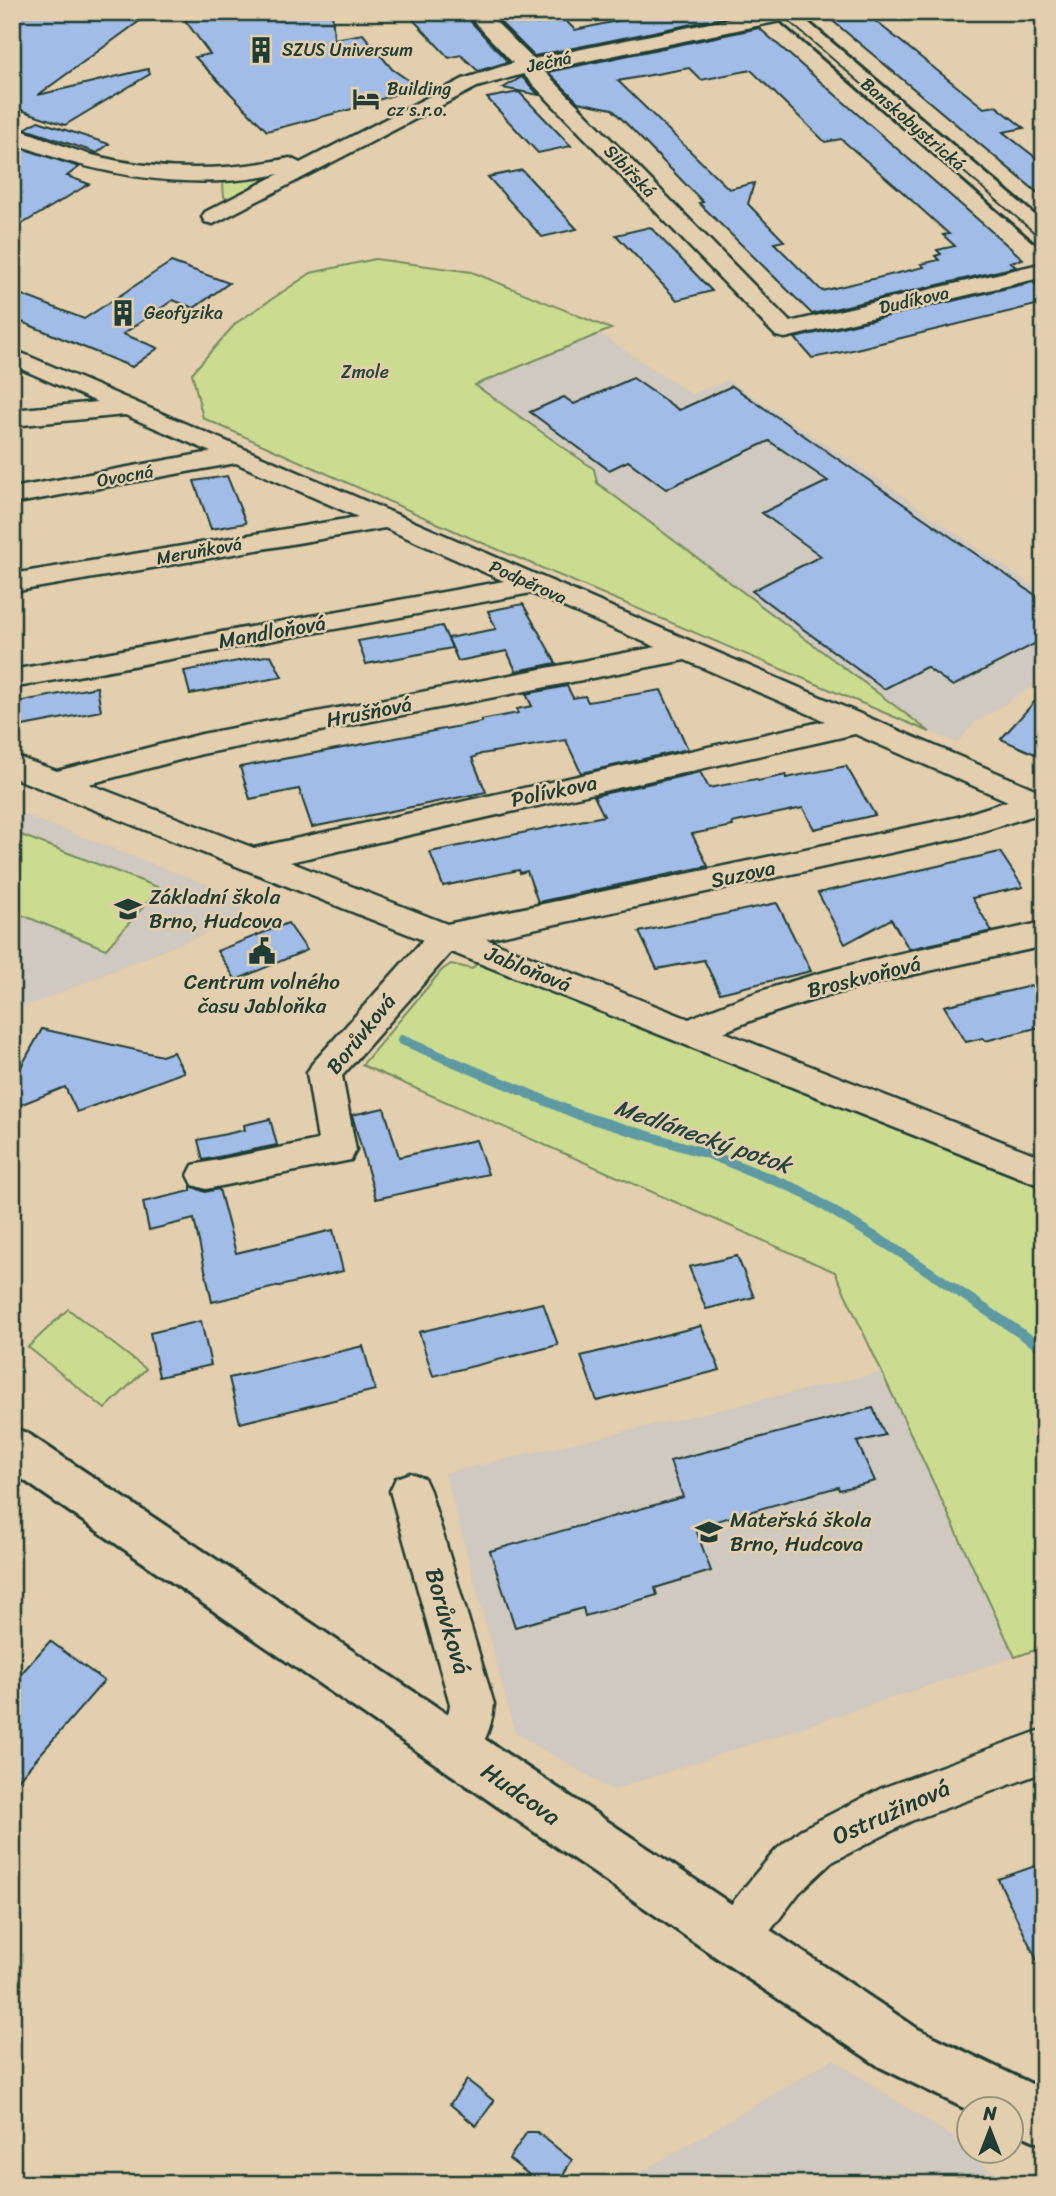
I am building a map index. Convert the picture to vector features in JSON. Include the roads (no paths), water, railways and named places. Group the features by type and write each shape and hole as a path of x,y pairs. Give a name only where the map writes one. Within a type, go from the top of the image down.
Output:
{"street":[{"name":"Sibiřská","path":"475,12 785,331"},
{"name":"Ječná","path":"218,176 213,217 470,83 529,66 787,13"},
{"name":"Banskobystrická","path":"787,13 1044,236"},
{"name":"Ječná","path":"12,134 119,169 218,176 261,172 331,156"},
{"name":"Dudíkova","path":"785,331 1044,270"},
{"name":"Podpěrova","path":"12,356 1041,804"},
{"path":"12,418 128,407"},
{"name":"Ovocná","path":"12,496 238,455"},
{"name":"Meruňková","path":"12,583 386,520"},
{"name":"Mandloňová","path":"12,679 532,584"},
{"name":"Hrušňová","path":"55,782 202,744 685,650"},
{"name":"Polívkova","path":"251,860 858,724"},
{"name":"Jabloňová","path":"12,765 1044,1173"},
{"name":"Suzova","path":"446,936 960,827 1041,804"},
{"name":"Broskvoňová","path":"690,1033 746,1008 845,980 1044,934"},
{"name":"Borůvková","path":"206,1175 338,1150 324,1073 446,936"},
{"name":"Hudcova","path":"12,1447 734,1939 899,2048 1044,2118"},
{"name":"Borůvková","path":"410,1491 472,1704 470,1724 453,1746"},
{"name":"Ostružinová","path":"734,1939 792,1868 814,1847 877,1813 1044,1750"}],"waterway":[{"name":"Medlánecký potok","path":"402,1040 579,1115 711,1155 799,1190 906,1256 1044,1349"}],"tram line":[{"path":"778,12 1044,241"}],"place":[{"name":"SZUS Universum","path":"261,50"},
{"name":"Building cz s.r.o.","path":"366,99"},
{"name":"Geofyzika","path":"123,313"},
{"name":"Základní škola Brno, Hudcova","path":"128,909"},
{"name":"Centrum volného času Jabloňka","path":"262,951"},
{"name":"Mateřská škola Brno, Hudcova","path":"709,1532"}],"park label":[{"name":"Zmole","path":"365,372"}]}
